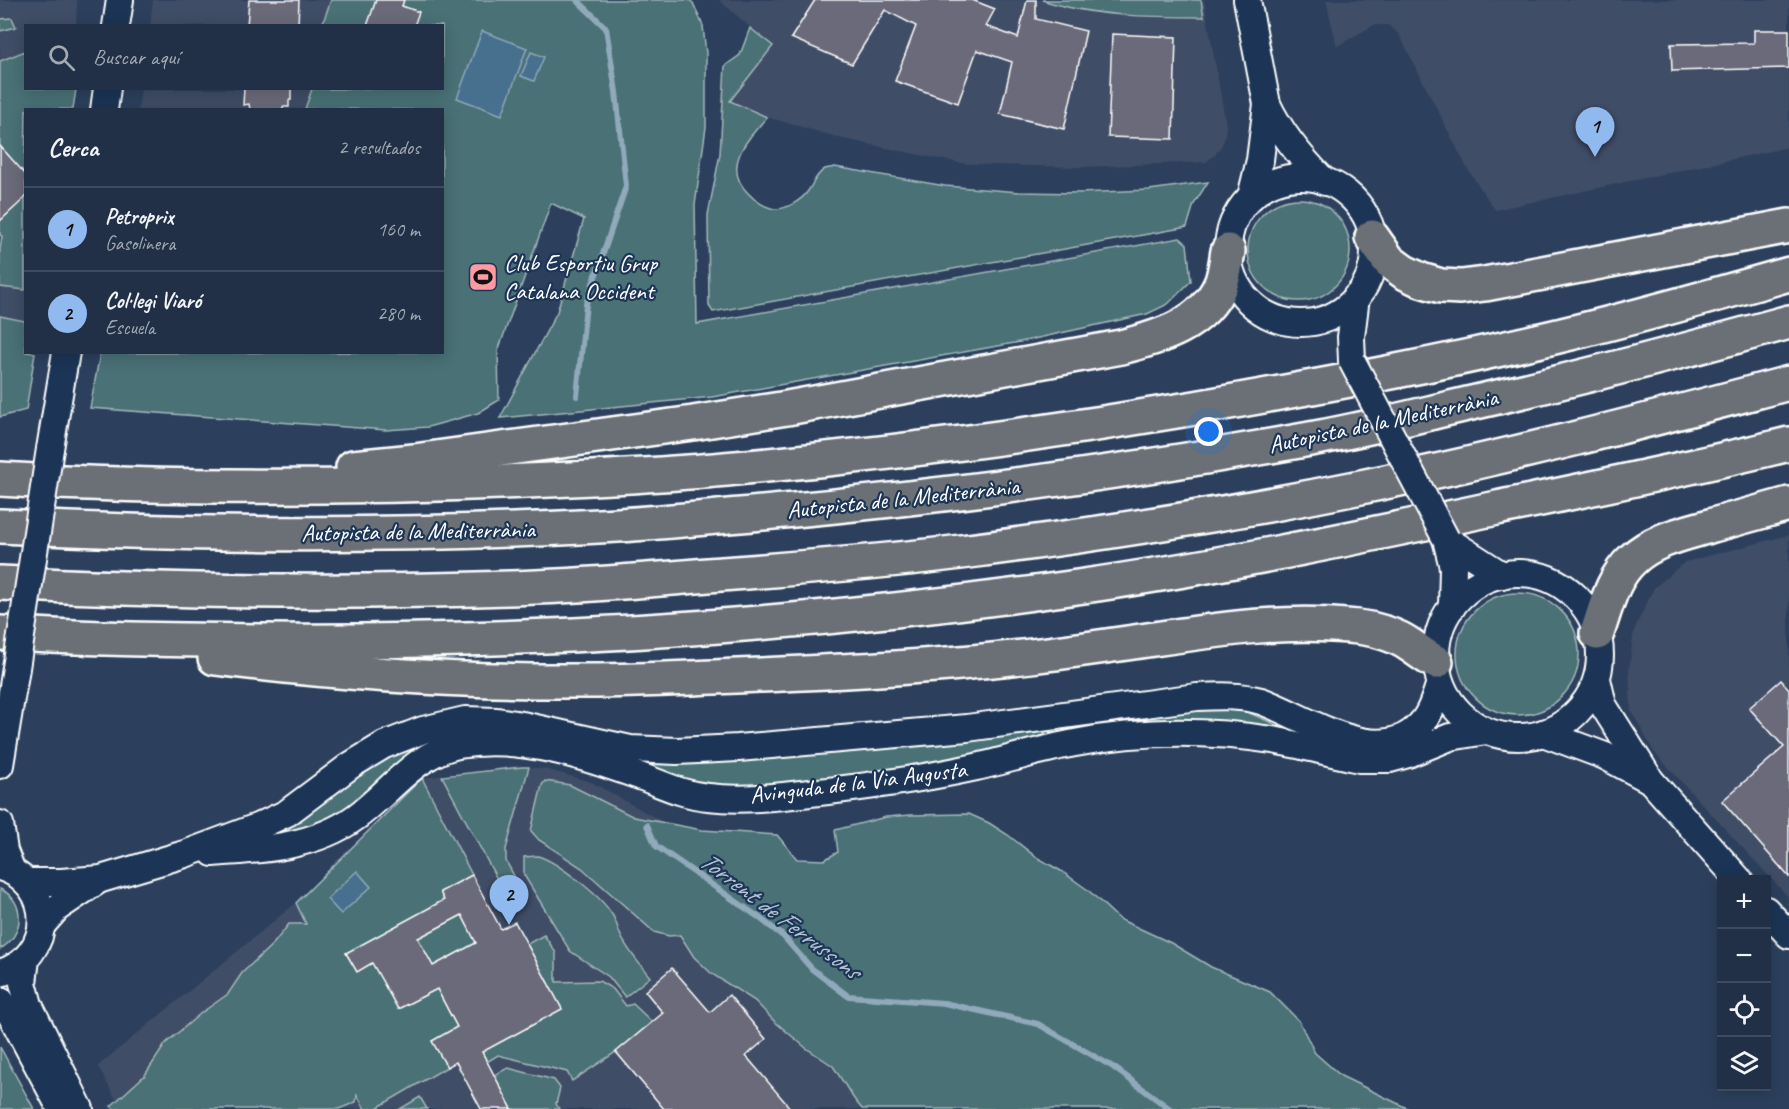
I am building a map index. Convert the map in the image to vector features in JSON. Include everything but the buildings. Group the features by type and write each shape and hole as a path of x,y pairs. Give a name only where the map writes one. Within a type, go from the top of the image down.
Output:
{"highway":[{"path":"1372,237 1389,261 1404,272 1441,286 1461,286 1497,282 1789,226"},
{"path":"15,480 324,469 403,462 716,419 1121,347 1156,338 1188,323 1214,297 1222,282 1228,252"},
{"path":"15,480 235,486 425,485 733,469 907,450 1101,424 1288,392 1421,366 1586,329 1789,274"},
{"name":"Autopista de la Mediterrània","path":"0,526 213,534 432,532 620,525 923,496 1108,473 1325,436 1581,377 1789,321"},
{"path":"0,583 226,592 538,587 756,572 951,554 1156,524 1359,488 1562,442 1789,382"},
{"path":"0,633 82,638 371,642 491,639 702,627 900,609 1080,587 1208,566 1367,536 1617,484 1789,444"},
{"path":"1597,633 1613,586 1633,558 1646,549 1682,534 1789,504"},
{"path":"82,638 146,650 273,666 396,675 603,681 688,679 952,663 1096,648 1235,627 1282,624 1330,625 1361,627 1386,633 1409,644 1438,672"}],"street":[{"path":"116,24 120,0"},
{"path":"1247,0 1267,104 1275,122 1290,144 1324,182"},
{"path":"104,108 107,90"},
{"path":"1251,197 1260,160 1267,104"},
{"path":"1307,178 1324,182 1340,189 1356,203 1366,219 1374,251 1365,286 1344,309 1329,317 1313,322 1291,322 1271,316 1259,310 1249,301 1234,278 1228,252 1233,225 1242,207 1251,197 1271,184 1289,179 1307,178"},
{"path":"1352,361 1351,337 1356,297"},
{"path":"1305,322 1328,336 1352,361 1446,539 1453,567 1452,607"},
{"path":"0,765 66,354"},
{"path":"1446,539 1502,575"},
{"path":"1532,574 1561,585 1583,606 1597,633 1600,656 1597,679 1585,703 1574,716 1543,733 1519,737 1502,736 1475,725 1460,714 1448,699 1438,672 1438,633 1446,615 1474,586 1502,575 1532,574"},
{"name":"Avinguda de la Via Augusta","path":"13,874 61,882 101,879 185,855 286,813 351,765 384,745 423,730 465,720 497,721 522,725 630,749 677,751 738,748 967,728 1219,696 1242,697 1258,701 1352,739 1387,742 1405,737 1425,719 1438,672"},
{"path":"1597,679 1603,705 1652,781 1735,875"},
{"name":"Avinguda de la Via Augusta","path":"185,855 257,850 316,838 356,817 423,761 455,746 486,742 510,742 582,758 693,795 751,798 886,784 978,766 1074,743 1118,737 1190,732 1231,735 1272,740 1374,760 1408,754 1450,737 1486,731"},
{"path":"1543,733 1605,756 1652,781"},
{"path":"0,824 4,851 13,874 37,897 42,925 37,943 26,959 0,973"},
{"name":"Avinguda de la Via Augusta","path":"42,925 57,908 101,879"},
{"path":"1771,915 1789,935"},
{"path":"26,959 23,983 29,1005 80,1109"},
{"path":"0,1000 11,1015 61,1109"}],"shaded area":[{"path":"0,0 77,0 76,24 24,24 24,90 76,90 73,108 24,108 24,354 35,354 26,410 0,417"},
{"path":"153,0 331,0 322,24 150,24"},
{"path":"719,0 1204,0 1226,125 1225,137 1215,155 1206,162 1083,167 959,163 844,139 767,117 730,101 772,46"},
{"path":"1326,0 1789,0 1789,147 1495,210 1467,168 1399,34 1388,25 1374,25 1337,46"},
{"path":"482,31 527,48 502,115 457,98"},
{"path":"531,52 544,57 534,81 521,76"},
{"path":"141,90 312,90 305,108 138,108"},
{"path":"1789,535 1789,898 1771,879 1771,875 1768,875 1654,752 1631,710 1629,669 1634,630 1654,588 1685,562"},
{"path":"517,766 545,769 591,782 667,824 872,1109 121,1109 98,1066 296,903 422,778"},
{"path":"357,871 371,887 341,914 327,899"}],"green space":[{"path":"331,0 689,0 693,3 703,26 706,54 706,127 695,205 697,324 1180,238 1187,244 1191,281 1168,304 1147,314 1020,342 712,397 500,418 557,312 584,219 551,203 498,351 499,400 478,413 428,427 386,430 90,408 100,354 444,354 444,108 305,108 312,90 444,90 444,24 322,24"},
{"path":"1042,0 1201,0 1204,17 1102,13 1061,6"},
{"path":"12,18 16,27 0,31 0,19"},
{"path":"750,28 773,46 730,101 767,117 752,134 740,153 737,173 740,183 748,193 768,207 780,209 794,203 802,198 822,171 835,167 945,186 1019,192 1079,193 1149,190 1208,182 1194,204 1187,227 713,312 709,306 708,215 720,154 725,66 740,55"},
{"path":"24,51 24,90 76,90 73,108 24,108 24,174 0,146 0,61"},
{"path":"24,198 24,290 0,287 2,236 0,235 0,210 5,215"},
{"path":"1299,199 1319,203 1335,214 1346,230 1350,250 1346,270 1335,286 1319,297 1299,301 1279,297 1263,286 1252,270 1248,250 1252,230 1263,214 1279,203"},
{"path":"0,316 24,321 24,354 35,354 26,410 0,417"},
{"path":"1518,593 1541,598 1552,603 1561,611 1569,620 1574,631 1579,654 1574,677 1569,688 1561,697 1552,705 1541,710 1518,715 1495,710 1484,705 1475,697 1467,688 1462,677 1457,654 1462,631 1467,620 1475,611 1484,603 1495,598"},
{"path":"1215,708 1247,712 1293,732 967,758 826,782 704,789 614,757"},
{"path":"445,735 361,801 315,827 248,842 383,757"},
{"path":"529,767 506,849 506,861 520,887 506,896 442,776"},
{"path":"422,778 472,875 440,892 444,900 346,953 357,971 462,915 467,925 496,932 433,966 429,959 384,983 398,1009 437,989 457,1027 432,1041 447,1067 375,1109 365,1109 357,1095 356,1102 339,1109 114,1109 111,1106 145,1075 166,1043 201,1013 228,994 242,973 274,943 289,924 306,924 296,903"},
{"path":"545,781 570,785 634,817 702,830 777,835 797,859 824,860 838,852 835,830 886,817 969,814 989,823 1036,857 1061,871 1088,890 1119,919 1171,943 1211,967 1270,992 1299,1021 1315,1053 1341,1076 1409,1109 862,1109 833,1066 806,1048 774,1021 755,1001 712,974 694,957 680,935 669,936 654,932 582,868 539,840 531,831 542,785"},
{"path":"538,856 578,880 613,915 626,946 650,977 625,997 609,977 570,951 524,875 524,857"},
{"path":"0,889 9,894 15,902 19,919 14,936 0,949"},
{"path":"544,935 556,953 556,982 599,981 613,989 626,1006 633,1004 652,1022 616,1052 572,1081 567,1072 498,1055 487,1062 482,1052 562,1009 527,944"},
{"path":"0,1047 34,1109 0,1109"},
{"path":"508,1068 554,1080 560,1088 556,1104 559,1109 512,1109 494,1075"},
{"path":"420,1097 427,1109 400,1109"}],"waterway":[{"name":"Torrent de Ferrussons","path":"577,0 606,28 616,92 626,186 586,304 577,396"},
{"name":"Torrent de Ferrussons","path":"647,825 656,846 783,936 812,969 848,996 944,1003 1038,1024 1113,1067 1170,1109"}],"place":[{"name":"Petroprix","path":"1595,157"},
{"name":"Club Esportiu Grup Catalana Occident","path":"483,277"},
{"name":"Col·legi Viaró","path":"509,925"}]}
